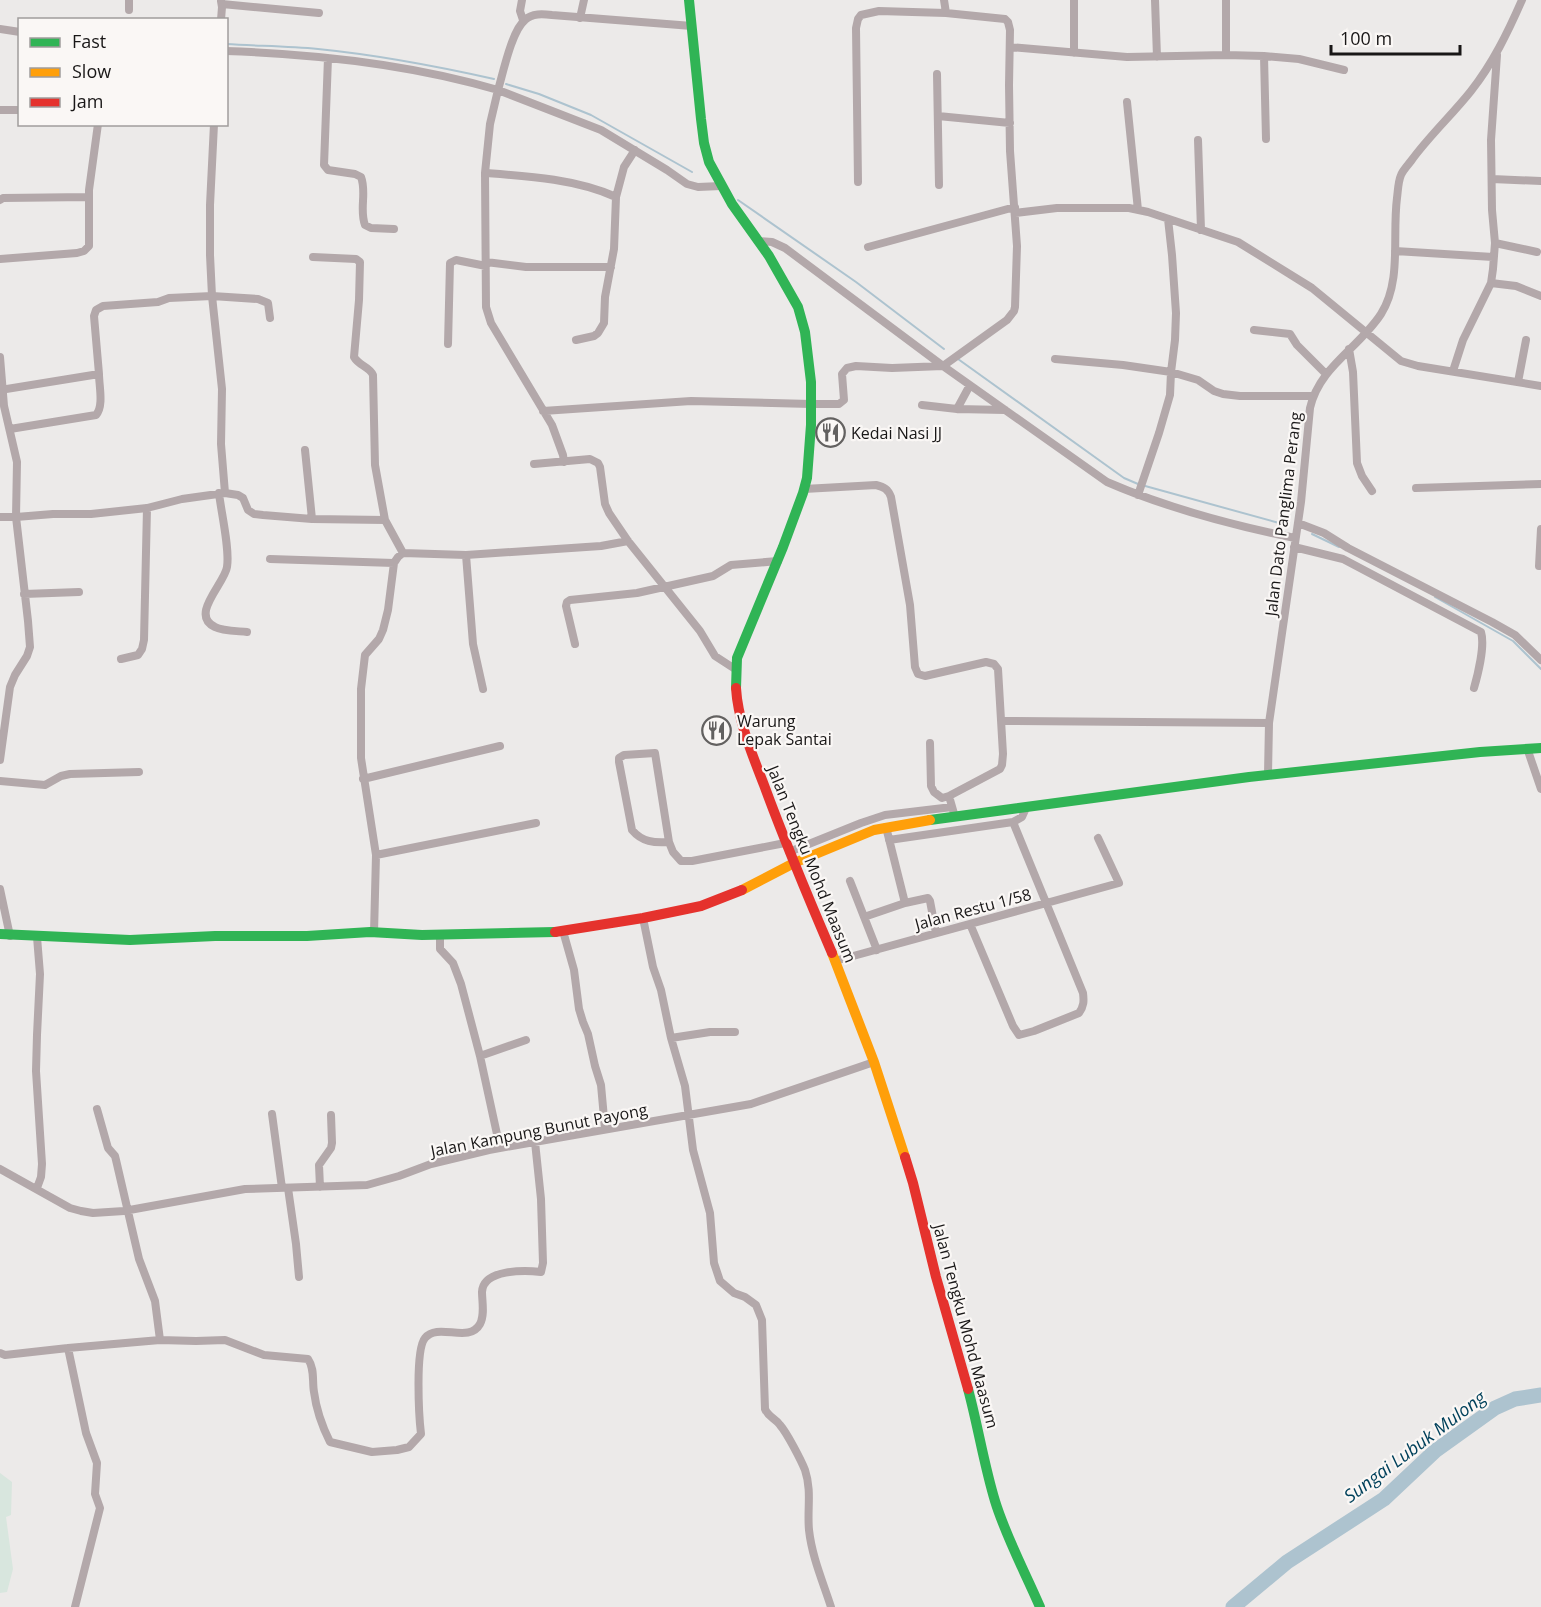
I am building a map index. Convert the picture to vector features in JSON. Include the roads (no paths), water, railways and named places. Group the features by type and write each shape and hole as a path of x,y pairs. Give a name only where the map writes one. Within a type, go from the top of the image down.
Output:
{"main road":[{"name":"Jalan Tengku Mohd Maasum","path":"689,0 704,143 710,162 721,186 785,282 798,307 808,351 811,404 809,458 804,489 778,561 737,658 735,669 737,705 754,759 789,852 874,1062 913,1184 936,1277 978,1426 995,1500 1040,1607"},
{"path":"5,935 130,940 374,933 440,935 563,931 701,906 741,890 789,852 953,812 1026,808 1268,774 1541,748"}],"street":[{"path":"129,0 129,10"},
{"path":"522,0 520,11 523,20"},
{"path":"580,18 584,0"},
{"path":"944,0 946,13"},
{"path":"1074,0 1074,53"},
{"path":"1155,0 1157,57"},
{"path":"1226,0 1226,55"},
{"name":"Jalan Dato Panglima Perang","path":"1268,774 1269,723 1298,523 1312,396 1326,374 1380,315 1389,299 1394,271 1396,207 1401,175 1419,149 1471,92 1497,55 1522,0"},
{"path":"221,18 221,2 320,13"},
{"path":"543,411 691,401 811,404 842,402 844,398 842,374 850,367 943,366 1007,320 1014,311 1017,246 1010,123 1010,30 1005,19 946,13 879,11 866,13 858,19 856,28 858,182"},
{"path":"564,462 552,425 491,323 486,307 485,173 490,124 498,90 514,38 523,20 530,16 540,14 692,26"},
{"path":"0,29 18,32"},
{"path":"1010,47 1157,57 1264,56 1299,59 1344,70"},
{"path":"228,51 287,53 369,62 442,75 498,90 601,130 687,184 698,187 721,186"},
{"path":"1453,371 1463,340 1491,283 1495,243 1491,140 1497,55"},
{"path":"1264,56 1266,139"},
{"path":"328,58 324,165 328,170 361,177 364,222 368,227 394,229"},
{"path":"937,74 939,185"},
{"path":"1127,102 1138,210"},
{"path":"0,110 18,110"},
{"path":"938,116 1010,123"},
{"path":"0,260 84,251 89,246 89,197 98,126"},
{"path":"214,126 210,205 212,296 222,389 222,493 227,566 224,578 208,601 205,612 208,621 214,627 247,632"},
{"path":"1198,140 1201,230"},
{"path":"576,339 594,336 604,323 605,297 616,228 616,197 624,167 635,150"},
{"path":"485,173 562,182 606,192 616,197"},
{"path":"1492,179 1541,181"},
{"path":"0,200 3,198 89,197"},
{"path":"868,246 1015,210 1070,207 1129,208 1238,242 1312,288 1401,361 1418,366 1541,386"},
{"path":"1140,488 1170,395 1176,313 1168,219"},
{"path":"758,241 772,242 785,248 943,366 1107,482 1140,488 1171,507 1234,524 1343,559 1481,632 1478,672 1474,688"},
{"path":"1495,243 1537,252"},
{"path":"1395,251 1493,257"},
{"path":"313,257 356,259 360,262 354,357 371,370 373,375 375,465 385,520 403,553"},
{"path":"448,344 450,263 456,260 526,267 611,267"},
{"path":"1491,283 1516,286 1541,296"},
{"path":"10,429 98,413 100,407 99,374 94,316 99,307 158,302 169,298 212,296 258,299 268,303 270,318"},
{"path":"1254,330 1290,334 1297,345 1326,374"},
{"path":"1518,382 1526,340"},
{"path":"1349,349 1353,372 1357,463 1372,491"},
{"path":"0,357 1,390 17,462 16,517 30,647 10,687 0,760"},
{"path":"1055,359 1171,372 1198,380 1223,394 1312,396"},
{"path":"1,390 99,374"},
{"path":"957,409 970,385"},
{"path":"922,405 957,409 1005,410"},
{"path":"305,450 312,519"},
{"path":"534,464 590,459 598,463 604,504 628,541 700,630 715,656 735,669"},
{"path":"1416,488 1541,484"},
{"path":"804,489 876,485 888,490 910,604 915,666 918,674 925,676 986,662 994,664 998,669 1003,759 1000,769 942,798 931,786 930,743"},
{"path":"0,517 91,514 147,508 182,499 222,493 238,495 243,498 249,510 263,515 312,519 385,520"},
{"path":"120,659 138,655 144,640 147,508"},
{"path":"1298,523 1324,533 1348,548 1515,635 1541,660"},
{"path":"1539,566 1541,529"},
{"path":"374,933 376,855 360,758 361,689 365,655 379,639 383,630 394,563 403,553 412,552 466,555 601,546 628,541"},
{"path":"466,555 473,644 483,689"},
{"path":"270,559 394,563"},
{"path":"575,644 567,602 665,587 713,576 731,565 778,561"},
{"path":"24,594 79,592"},
{"path":"1002,721 1269,723"},
{"path":"363,779 500,746"},
{"path":"1527,748 1541,789"},
{"path":"669,842 651,843 637,836 632,830 619,762 619,758 624,755 655,753 669,842 673,852 681,861 789,852 885,815 953,812 949,796"},
{"path":"0,781 45,785 70,774 139,772"},
{"path":"889,840 1013,822 1022,817 1026,808"},
{"path":"970,924 1013,1026 1019,1035 1079,1013 1083,1008 1083,993 1013,822"},
{"path":"376,855 536,823"},
{"path":"886,827 905,903"},
{"name":"Jalan Restu 1/58","path":"835,961 1119,883 1098,838"},
{"path":"850,880 876,950"},
{"path":"0,889 5,935"},
{"path":"864,917 928,898 936,933"},
{"path":"643,918 653,967 685,1086 693,1150 710,1214 714,1263 720,1281 734,1293 756,1305 762,1320 765,1408 768,1415 780,1425 804,1467 808,1481 809,1529 812,1547 831,1607"},
{"path":"563,931 574,969 579,1009 601,1085 605,1129"},
{"path":"440,935 440,949 451,959 461,984 480,1056 500,1148"},
{"path":"37,937 40,974 36,1071 42,1164 37,1188"},
{"path":"671,1038 710,1032 735,1032"},
{"path":"480,1056 526,1040"},
{"name":"Jalan Kampung Bunut Payong","path":"0,1168 70,1208 93,1213 128,1210 246,1189 367,1185 431,1164 500,1148 751,1104 874,1062"},
{"path":"97,1109 108,1148 115,1156 139,1259 155,1301 160,1340"},
{"path":"272,1114 296,1244 299,1277"},
{"path":"320,1187 320,1165 331,1149 332,1143 331,1115"},
{"path":"0,1353 5,1355 160,1340 225,1340 264,1355 308,1359 312,1365 314,1394 330,1442 372,1452 409,1447 421,1434 418,1388 422,1344 426,1337 439,1332 473,1331 480,1325 482,1288 487,1280 497,1275 521,1271 541,1272 543,1263 541,1199 535,1142"},
{"path":"69,1348 86,1433 97,1463 95,1494 99,1508 75,1607"}],"waterway":[{"path":"228,44 340,51 407,61 494,79"},
{"path":"506,84 539,94 591,115 692,172"},
{"path":"738,200 856,282 944,349"},
{"path":"958,359 1124,478 1138,484 1279,523"},
{"path":"1312,534 1339,547"},
{"path":"1435,597 1513,641 1541,669"},
{"name":"Sungai Lubuk Mulong","path":"1233,1607 1287,1562 1384,1499 1435,1451 1495,1408 1515,1399 1541,1395"}],"place":[{"name":"Kedai Nasi JJ","path":"830,433"},
{"name":"Warung Lepak Santai","path":"716,730"}]}
